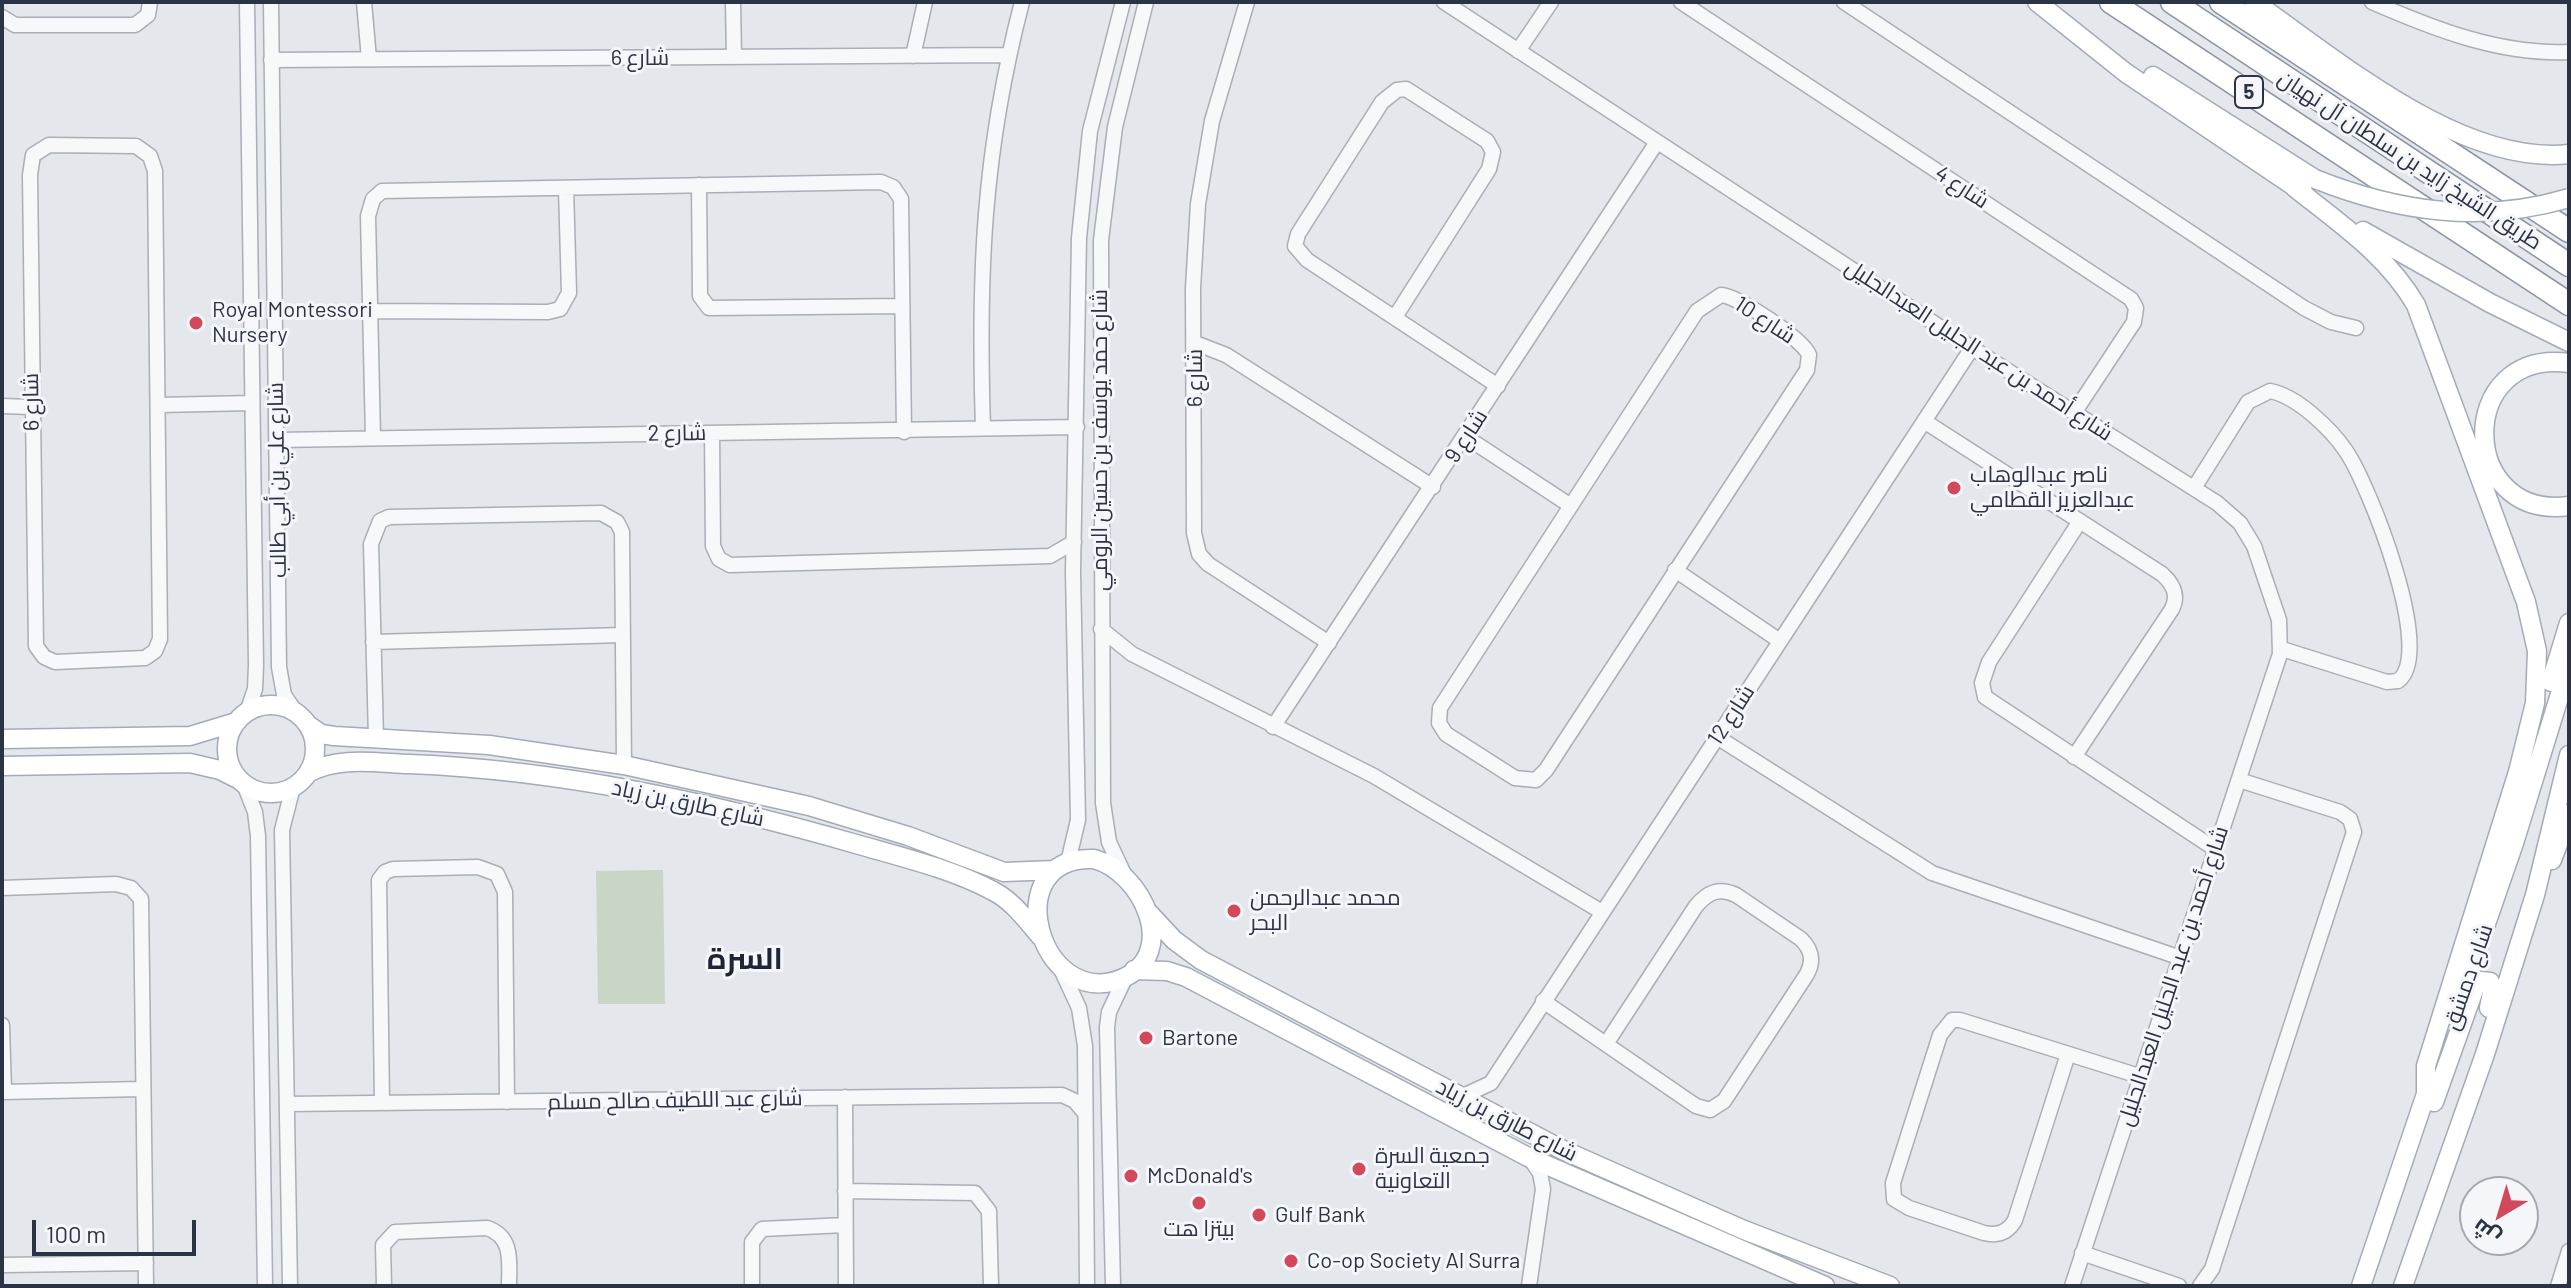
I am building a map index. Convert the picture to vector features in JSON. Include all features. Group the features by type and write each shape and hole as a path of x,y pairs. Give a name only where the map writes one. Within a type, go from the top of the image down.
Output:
{"highway":[{"name":"طريق الشيخ زايد بن سلطان آل نهيان","path":"2111,2 2569,304"},
{"name":"طريق الشيخ زايد بن سلطان آل نهيان","path":"2172,2 2569,265"},
{"path":"2221,2 2564,228"}],"main road":[{"path":"2038,2 2274,157 2315,179 2373,200 2434,212 2497,212 2569,198"},
{"path":"2038,2 2126,73 2294,187 2438,274 2569,342"},
{"path":"2254,2 2379,87 2452,131 2509,151 2569,154"},
{"path":"2294,187 2391,269 2416,305 2533,626 2538,677 2518,772 2426,1066 2426,1093"},
{"path":"2569,363 2531,365 2507,379 2488,405 2483,435 2490,465 2511,492 2538,505 2569,506"},
{"path":"2518,772 2536,730 2569,623"},
{"name":"شارع دمشق","path":"2361,1286 2514,843 2569,665"},
{"path":"2,739 197,736 276,705 302,719 315,752 308,773 293,787 268,793 193,763 2,766"},
{"path":"241,717 227,751 241,781"},
{"name":"شارع طارق بن زياد","path":"302,719 325,735 489,745 624,765 809,806 908,836 1004,872 1061,866"},
{"path":"65,738 69,754 66,765"},
{"path":"87,739 82,749 87,765"},
{"path":"485,769 494,766 498,758 489,745"},
{"path":"524,774 514,761 517,754 527,749"},
{"name":"شارع دمشق","path":"2403,1286 2485,1054 2535,895 2569,755"},
{"name":"شارع طارق بن زياد","path":"308,773 341,763 485,769 667,796 899,857 994,891 1009,901 1041,937"},
{"path":"2535,895 2569,814"},
{"path":"1085,859 1102,861 1126,878 1148,912 1151,945 1130,973 1090,983 1060,967 1041,937 1036,907 1041,891 1061,866 1085,859"},
{"name":"شارع طارق بن زياد","path":"1148,912 1174,940 1201,960 1583,1160 1744,1230 1890,1286"},
{"name":"شارع طارق بن زياد","path":"1130,973 1167,971 1186,977 1528,1157 1736,1250 1825,1286"},
{"path":"2371,1286 2475,987 2484,981 2490,982 2493,991 2484,1030 2485,1054"},
{"path":"1736,1250 1732,1237 1744,1230"}],"street":[{"path":"2,17 15,25 135,25 148,15 150,2"},
{"name":"شارع علي بن أبي طالب","path":"241,717 255,689 256,665 247,2"},
{"name":"شارع علي بن أبي طالب","path":"271,2 279,667 284,695 302,719"},
{"path":"364,2 369,59"},
{"path":"733,2 734,57"},
{"path":"913,56 925,2"},
{"path":"983,428 979,313 982,239 993,136 1008,55 1022,2"},
{"name":"شارع حمد يوسف بن حسين الرومي","path":"1061,866 1078,820 1073,572 1079,238 1091,128 1123,2"},
{"name":"شارع حمد يوسف بن حسين الرومي","path":"1126,878 1107,829 1103,743 1099,268 1114,135 1146,2"},
{"name":"شارع 6","path":"1247,2 1223,76 1204,166 1194,275 1197,549 1217,571 1329,643"},
{"name":"شارع أحمد بن عبد الجليل العبدالجليل","path":"1444,2 1972,348 2194,488 2234,517 2249,536 2279,620 2282,649 2072,1286"},
{"path":"1518,51 1551,2"},
{"name":"شارع 4","path":"1681,2 2131,299 2136,308 2134,322 2074,413"},
{"path":"1844,2 2304,308 2331,322 2356,328"},
{"path":"2372,2 2422,23 2507,49 2569,52"},
{"name":"شارع 6","path":"271,60 1008,55"},
{"path":"1395,317 1489,169 1493,156 1487,141 1406,89 1397,90 1382,102 1295,244 1302,256 1498,386"},
{"path":"1097,99 1105,105 1120,105"},
{"path":"1091,128 1104,126 1114,135"},
{"name":"شارع 9","path":"1273,727 1657,142"},
{"name":"شارع 6","path":"49,145 136,146 153,160 158,405 157,647 145,658 55,662 41,655 35,641 31,407 30,175 33,155 49,145"},
{"path":"373,438 368,216 370,206 380,192 699,185 889,184 901,199 904,432"},
{"path":"699,185 700,296 709,308 902,306"},
{"path":"372,311 548,312 560,309 569,293 566,188"},
{"path":"250,233 264,239 274,234"},
{"path":"250,262 261,256 274,267"},
{"name":"شارع 10","path":"1716,296 1735,298 1805,346 1808,365 1675,570 1542,775 1529,781 1515,778 1446,734 1439,723 1438,713 1568,504 1697,311 1716,296"},
{"path":"1195,343 1226,355 1433,487"},
{"name":"شارع 12","path":"1491,1083 1972,348"},
{"path":"2194,488 2244,408 2266,391 2283,395 2328,430 2347,452 2362,479 2404,599 2408,634 2406,672 2398,681 2387,682 2282,649"},
{"path":"158,405 252,403"},
{"path":"2,406 31,407"},
{"path":"1924,421 2162,574 2176,596 2172,609 2074,757"},
{"name":"شارع 2","path":"277,440 1077,427"},
{"path":"712,433 713,546 719,559 730,565 1050,556 1074,542"},
{"path":"1466,437 1568,504"},
{"path":"376,738 372,534 384,519 601,513 610,516 622,532 624,765"},
{"path":"2080,521 1989,662 1982,683 1990,702 2215,849"},
{"path":"1050,556 1073,572"},
{"path":"1675,570 1780,641"},
{"path":"1101,629 1132,654 1390,785 1602,912"},
{"path":"373,642 623,635"},
{"path":"1102,670 1115,657 1132,654"},
{"path":"256,665 265,671 279,667"},
{"path":"1717,737 1932,873 2178,957"},
{"path":"1077,743 1091,750 1103,743"},
{"path":"2200,1286 2212,1269 2354,832 2350,819 2340,812 2239,780"},
{"path":"241,781 256,819 264,1281 277,1283 290,1281 282,822 293,787"},
{"path":"258,869 271,860 282,870"},
{"path":"382,1103 379,880 393,869 478,867 500,877 505,892 507,1102"},
{"path":"2,888 116,884 139,894 143,905 142,1089 146,1286"},
{"path":"1543,1001 1700,1109 1714,1109 1724,1101 1807,974 1811,960 1809,949 1801,939 1736,895 1724,890 1710,893 1696,906 1606,1044"},
{"path":"1060,967 1082,1019 1087,1286"},
{"path":"1113,1286 1107,1027 1109,1012 1130,973"},
{"path":"2068,1054 2015,1220 2008,1229 1990,1235 1909,1208 1894,1199 1893,1183 1940,1035 1948,1023 1960,1020 2139,1076"},
{"path":"2,1025 3,1092 142,1089"},
{"path":"1084,1112 1075,1101 1062,1095 1085,1076"},
{"path":"1461,1097 1491,1083 1495,1115"},
{"name":"شارع عبد اللطيف صالح مسلم","path":"287,1104 1062,1095"},
{"path":"845,1097 846,1286"},
{"path":"1528,1157 1540,1173 1543,1189 1529,1286"},
{"path":"845,1191 964,1190 975,1193 989,1211 991,1286"},
{"path":"752,1286 752,1242 762,1229 845,1225"},
{"path":"384,1286 383,1245 395,1232 487,1228 500,1235 507,1245 509,1286"},
{"path":"2558,1286 2569,1251"},
{"path":"2082,1253 2179,1286"},
{"path":"2,1265 146,1263"}],"green space":[{"path":"663,870 665,1004 598,1004 596,871"}],"place":[{"name":"Royal Montessori Nursery","path":"196,323"},
{"name":"ناصر عبدالوهاب عبدالعزيز القطامي","path":"1954,488"},
{"name":"محمد عبدالرحمن البحر","path":"1234,911"},
{"name":"Bartone","path":"1146,1038"},
{"name":"جمعية السرة التعاونية","path":"1359,1169"},
{"name":"McDonald's","path":"1131,1176"},
{"name":"بيتزا هت","path":"1199,1203"},
{"name":"Gulf Bank","path":"1259,1215"},
{"name":"Co-op Society Al Surra","path":"1291,1261"}],"district":[{"name":"السرة","path":"745,959"}]}
